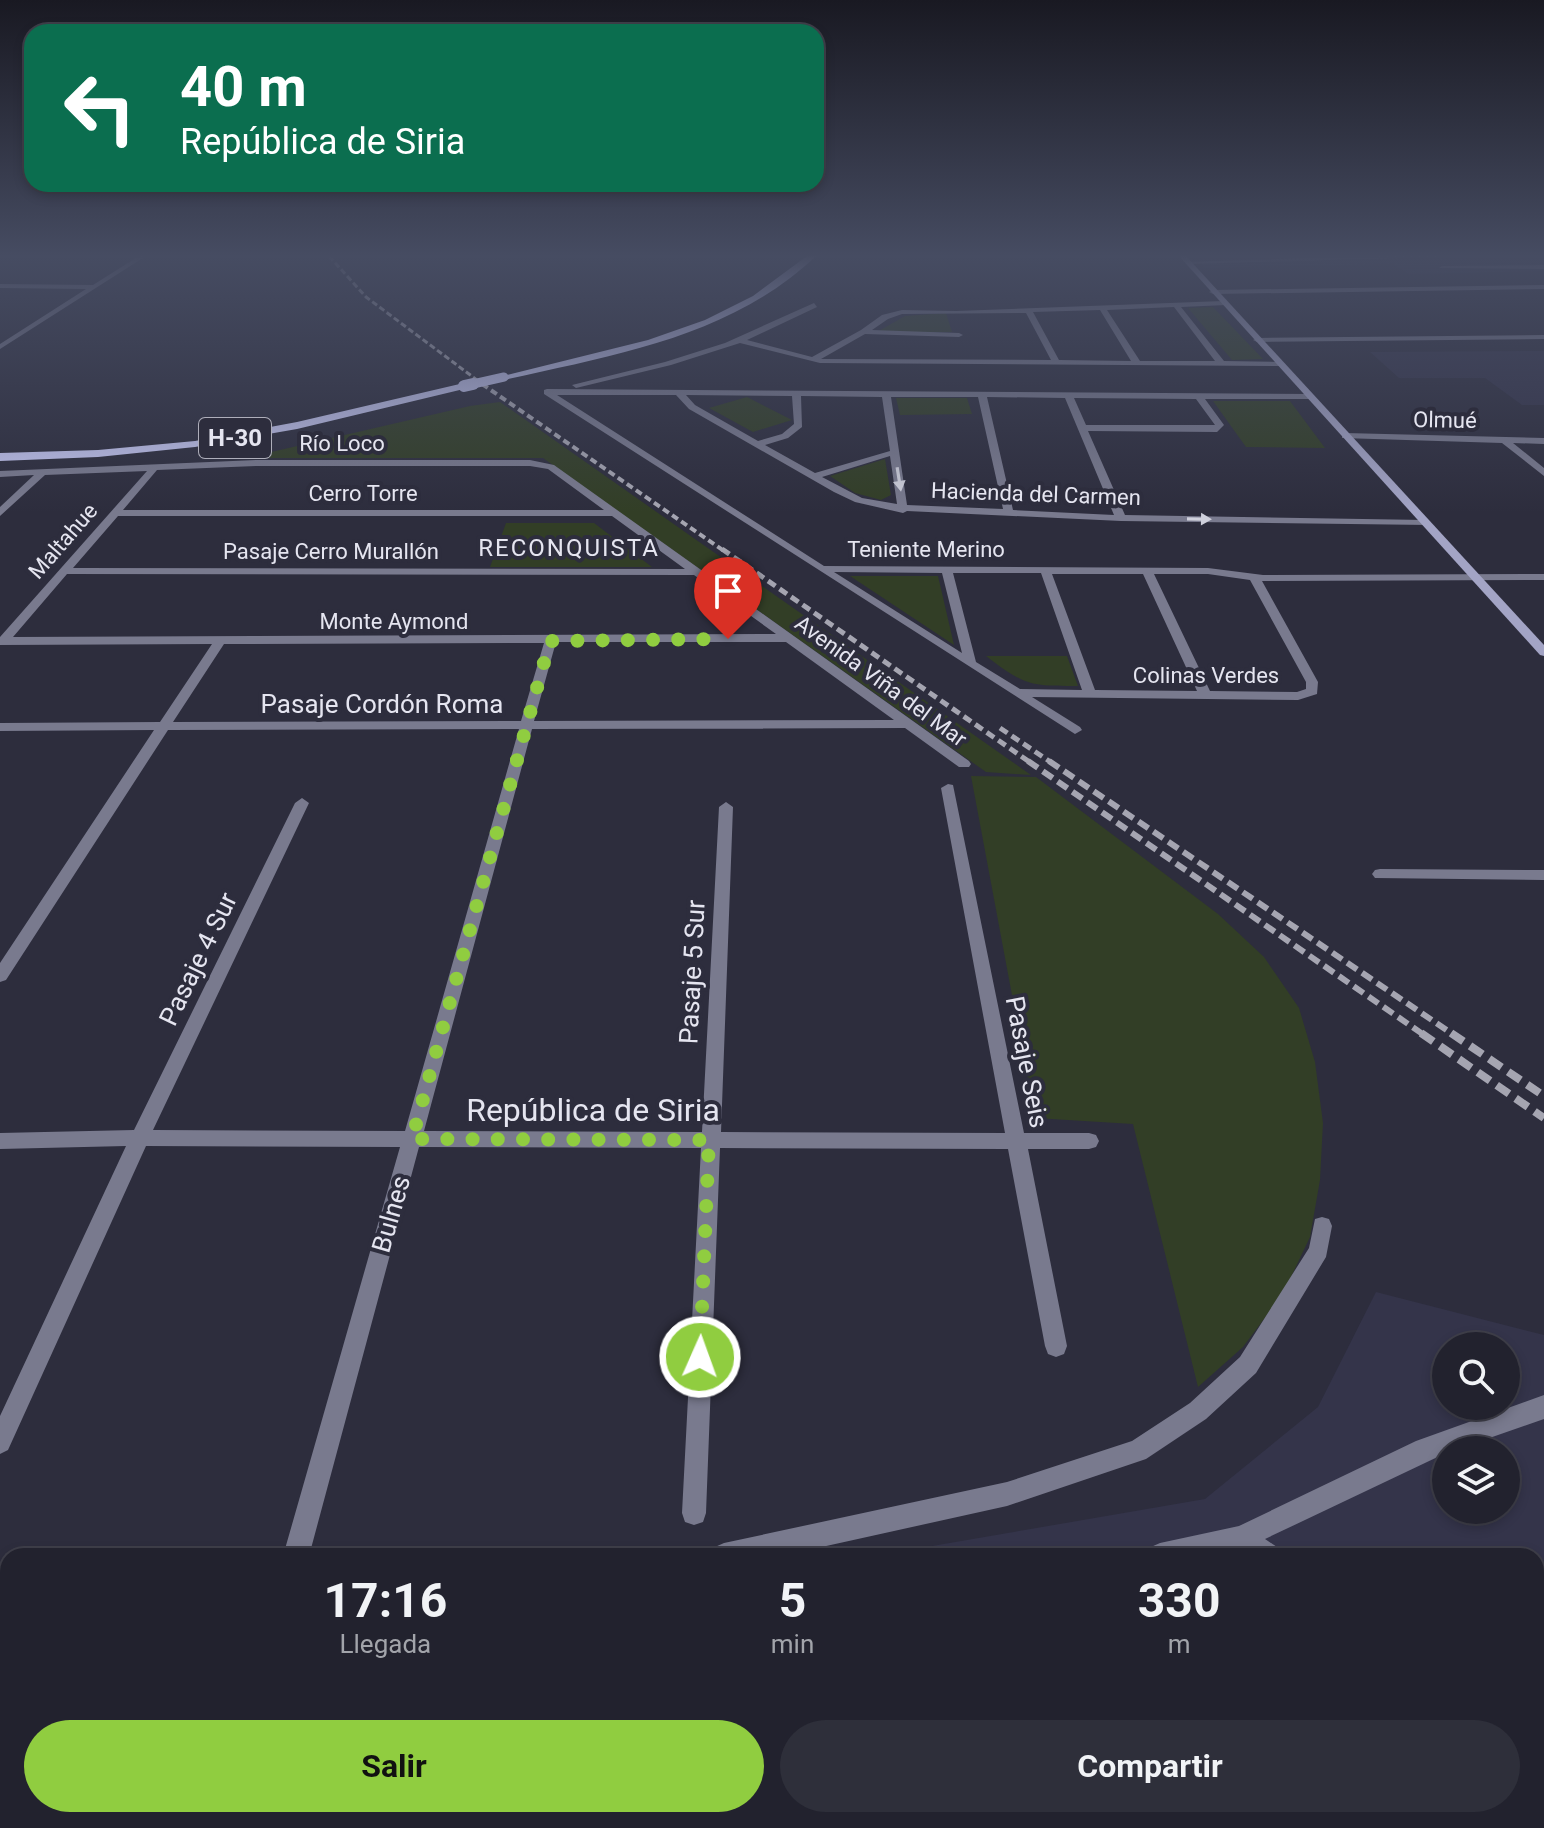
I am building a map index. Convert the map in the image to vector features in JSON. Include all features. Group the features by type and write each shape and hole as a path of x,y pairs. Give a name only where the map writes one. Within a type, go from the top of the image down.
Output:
{"main road":[{"name":"H-30","path":"0,457 109,453 224,440 650,341"},
{"path":"1258,341 1544,652"}],"street":[{"path":"547,392 657,368 740,341"},
{"path":"742,341 812,360 1279,364"},
{"path":"812,360 847,341"},
{"path":"961,341 968,362"},
{"path":"1045,341 1056,362"},
{"path":"1123,341 1137,363"},
{"path":"1204,341 1221,363"},
{"path":"547,392 1310,397"},
{"name":"Teniente Merino","path":"547,392 822,569 1208,571 1254,577 1544,577"},
{"name":"Hacienda del Carmen","path":"678,392 687,404 859,500 903,510 1121,518 1425,523"},
{"path":"757,444 782,438 799,425 796,393"},
{"path":"886,394 903,510"},
{"path":"982,394 1009,513"},
{"path":"1068,395 1121,518"},
{"path":"1082,428 1217,429 1220,425 1198,396"},
{"name":"Olmué","path":"1345,436 1544,441"},
{"path":"1503,439 1544,473"},
{"path":"814,476 895,452"},
{"name":"Río Loco","path":"0,474 256,463 541,464"},
{"name":"Avenida Viña del Mar","path":"541,464 551,467 964,764"},
{"name":"Maltahue","path":"1,641 154,468"},
{"path":"0,513 41,474"},
{"name":"Cerro Torre","path":"114,513 612,513"},
{"path":"822,569 1075,730"},
{"path":"947,570 970,662"},
{"path":"1045,570 1090,695"},
{"name":"Pasaje Cerro Murallón","path":"64,571 694,572"},
{"path":"1147,571 1205,694"},
{"name":"Colinas Verdes","path":"1018,693 1298,696 1312,691 1312,682 1254,577"},
{"name":"Monte Aymond","path":"1,641 787,638"},
{"path":"0,976 220,641"},
{"name":"Bulnes","path":"298,1548 550,641"},
{"name":"Pasaje Cordón Roma","path":"0,727 525,728 908,724"},
{"name":"Pasaje Seis","path":"948,788 1056,1346"},
{"name":"Pasaje 4 Sur","path":"0,1442 140,1138 302,803"},
{"name":"Pasaje 5 Sur","path":"694,1513 726,807"},
{"path":"1380,874 1544,875"},
{"name":"República de Siria","path":"0,1141 140,1138 1089,1141"},
{"path":"761,1548 1007,1494 1138,1451 1198,1411 1248,1365 1319,1250 1322,1226"},
{"path":"1196,1548 1241,1538 1424,1449 1544,1407"},
{"path":"1241,1538 1256,1548"}],"shaded area":[{"path":"1544,351 1544,405 1522,405 1485,378 1399,378 1370,352"},
{"path":"1376,1292 1544,1335 1544,1548 920,1548 1205,1499 1318,1407"}],"green space":[{"path":"1216,341 1246,341 1263,359 1232,360"},
{"path":"747,397 792,420 753,432 709,408"},
{"path":"896,398 967,398 972,414 900,415"},
{"path":"1213,401 1290,401 1325,448 1246,447"},
{"path":"500,402 1031,775 986,772 543,458 245,458 470,406"},
{"path":"885,459 891,495 881,500 855,493 830,476"},
{"path":"506,523 594,523 652,567 490,567"},
{"path":"850,576 938,576 954,645"},
{"path":"986,656 1067,656 1078,686 1029,682"},
{"path":"971,776 1036,777 1218,914 1264,957 1299,1008 1315,1062 1323,1123 1320,1180 1310,1237 1282,1296 1243,1347 1198,1387 1133,1124 1035,1118"}],"railway":[{"path":"425,341 485,386"},
{"path":"482,384 724,551"},
{"path":"722,549 1031,763"},
{"path":"1000,728 1052,763"},
{"path":"1028,761 1424,1035"},
{"path":"1049,761 1454,1035"},
{"path":"1421,1033 1544,1118"},
{"path":"1451,1033 1544,1096"}],"district":[{"name":"RECONQUISTA","path":"569,548"}],"route":[{"path":"700,1357 709,1140 412,1139 550,641 728,639"}]}
